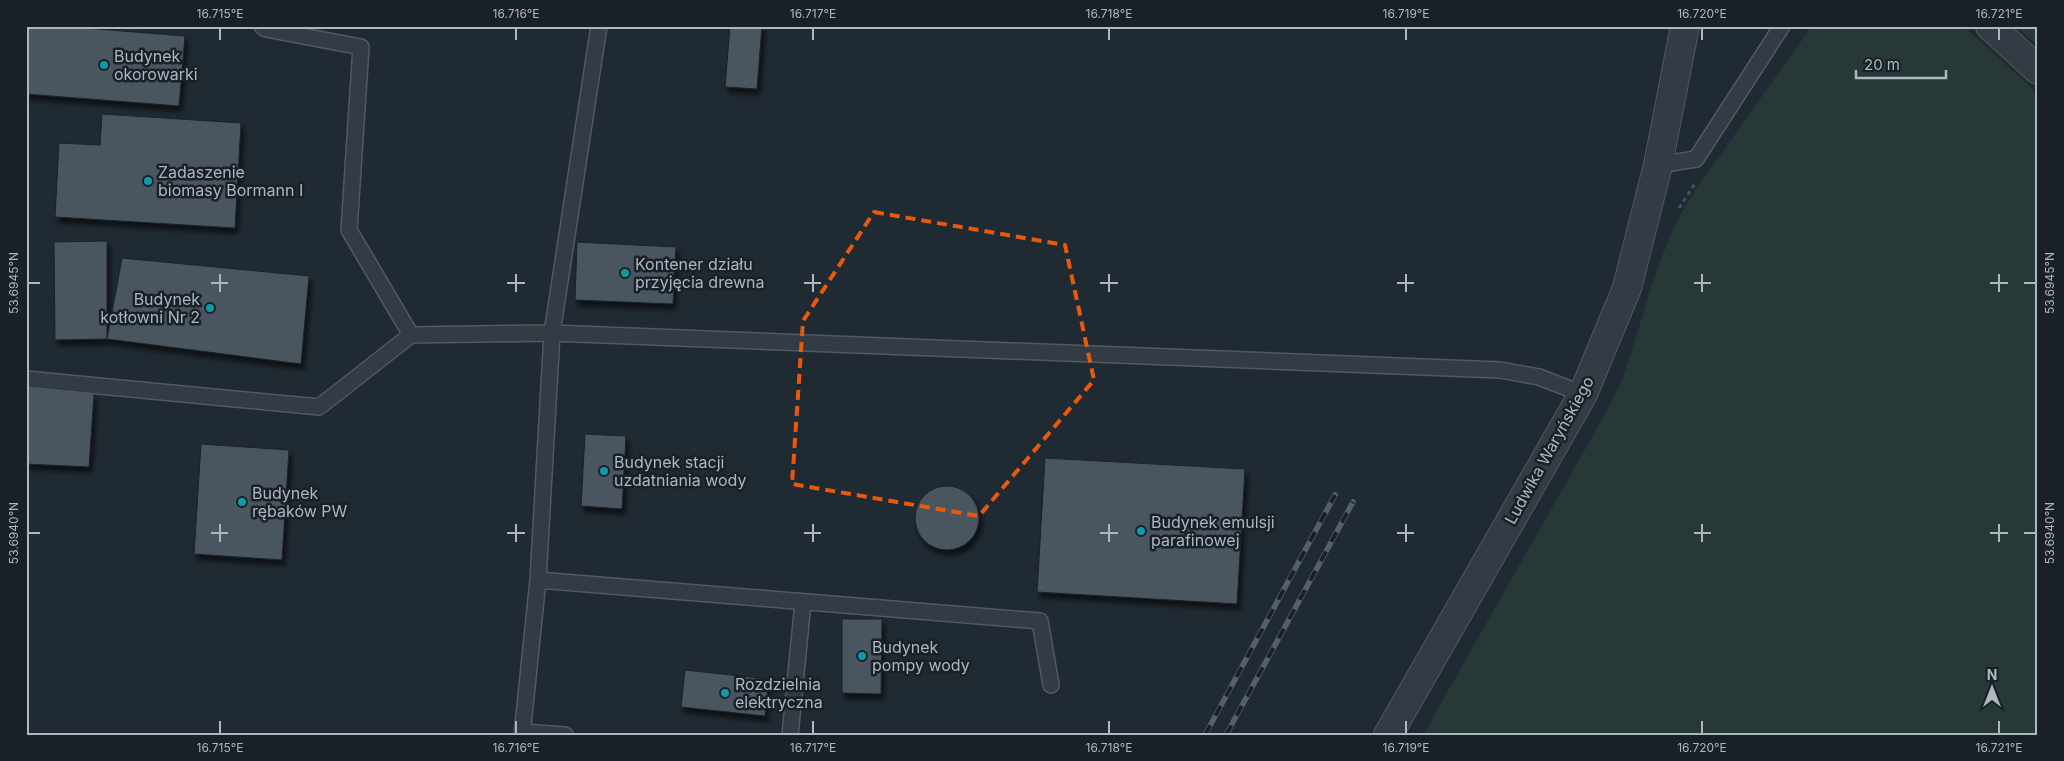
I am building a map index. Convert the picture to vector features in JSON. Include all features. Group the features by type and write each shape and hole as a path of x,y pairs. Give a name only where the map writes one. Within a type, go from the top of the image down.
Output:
{"street":[{"name":"Ludwika Waryńskiego","path":"1388,735 1583,394 1627,288 1658,165 1685,26"},
{"path":"1990,26 2038,70"}],"lane":[{"path":"262,26 266,29 361,47 348,230 411,335"},
{"path":"565,735 522,733 538,580 552,333 599,26"},
{"path":"1658,165 1696,159 1782,26"},
{"path":"26,379 320,407 411,335 552,333 1500,370 1539,377 1583,394"},
{"path":"538,580 1040,621 1051,685"},
{"path":"790,735 802,602"}],"highlighted area":[{"path":"874,212 1065,245 1094,380 979,516 792,484 803,321"}],"green space":[{"path":"1812,26 1963,26 2038,94 2038,735 1423,735 1609,407 1623,378 1657,269 1676,222 1696,189"},
{"path":"2016,26 2038,26 2038,46 2018,28"}],"building":[{"name":"Budynek okorowarki","path":"26,26 60,26 185,36 179,106 26,94"},
{"path":"730,26 762,26 757,89 725,87"},
{"name":"Zadaszenie biomasy Bormann I","path":"102,114 241,123 235,228 55,217 59,143 100,145"},
{"path":"107,241 107,339 55,340 54,242"},
{"name":"Kontener działu przyjęcia drewna","path":"577,242 676,247 673,304 575,300"},
{"name":"Budynek kotłowni Nr 2","path":"122,258 309,276 301,364 107,339"},
{"path":"26,387 94,394 89,467 26,464"},
{"name":"Budynek stacji uzdatniania wody","path":"585,434 626,436 622,509 581,506"},
{"name":"Budynek rębaków PW","path":"201,444 289,450 282,560 194,554"},
{"name":"Budynek emulsji parafinowej","path":"1045,458 1245,469 1237,604 1037,592"},
{"path":"947,486 965,492 973,500 979,518 973,536 965,544 947,550 929,544 921,536 915,518 921,500 929,492"},
{"name":"Budynek pompy wody","path":"842,619 882,619 881,694 842,693"},
{"name":"Rozdzielnia elektryczna","path":"685,670 769,679 765,716 681,707"}],"railway":[{"path":"1205,735 1335,495"},
{"path":"1226,735 1353,502"}],"place":[{"name":"Budynek okorowarki","path":"104,65"},
{"name":"Zadaszenie biomasy Bormann I","path":"148,181"},
{"name":"Kontener działu przyjęcia drewna","path":"625,273"},
{"name":"Budynek kotłowni Nr 2","path":"210,308"},
{"name":"Budynek stacji uzdatniania wody","path":"604,471"},
{"name":"Budynek rębaków PW","path":"242,502"},
{"name":"Budynek emulsji parafinowej","path":"1141,531"},
{"name":"Budynek pompy wody","path":"862,656"},
{"name":"Rozdzielnia elektryczna","path":"725,693"}]}
